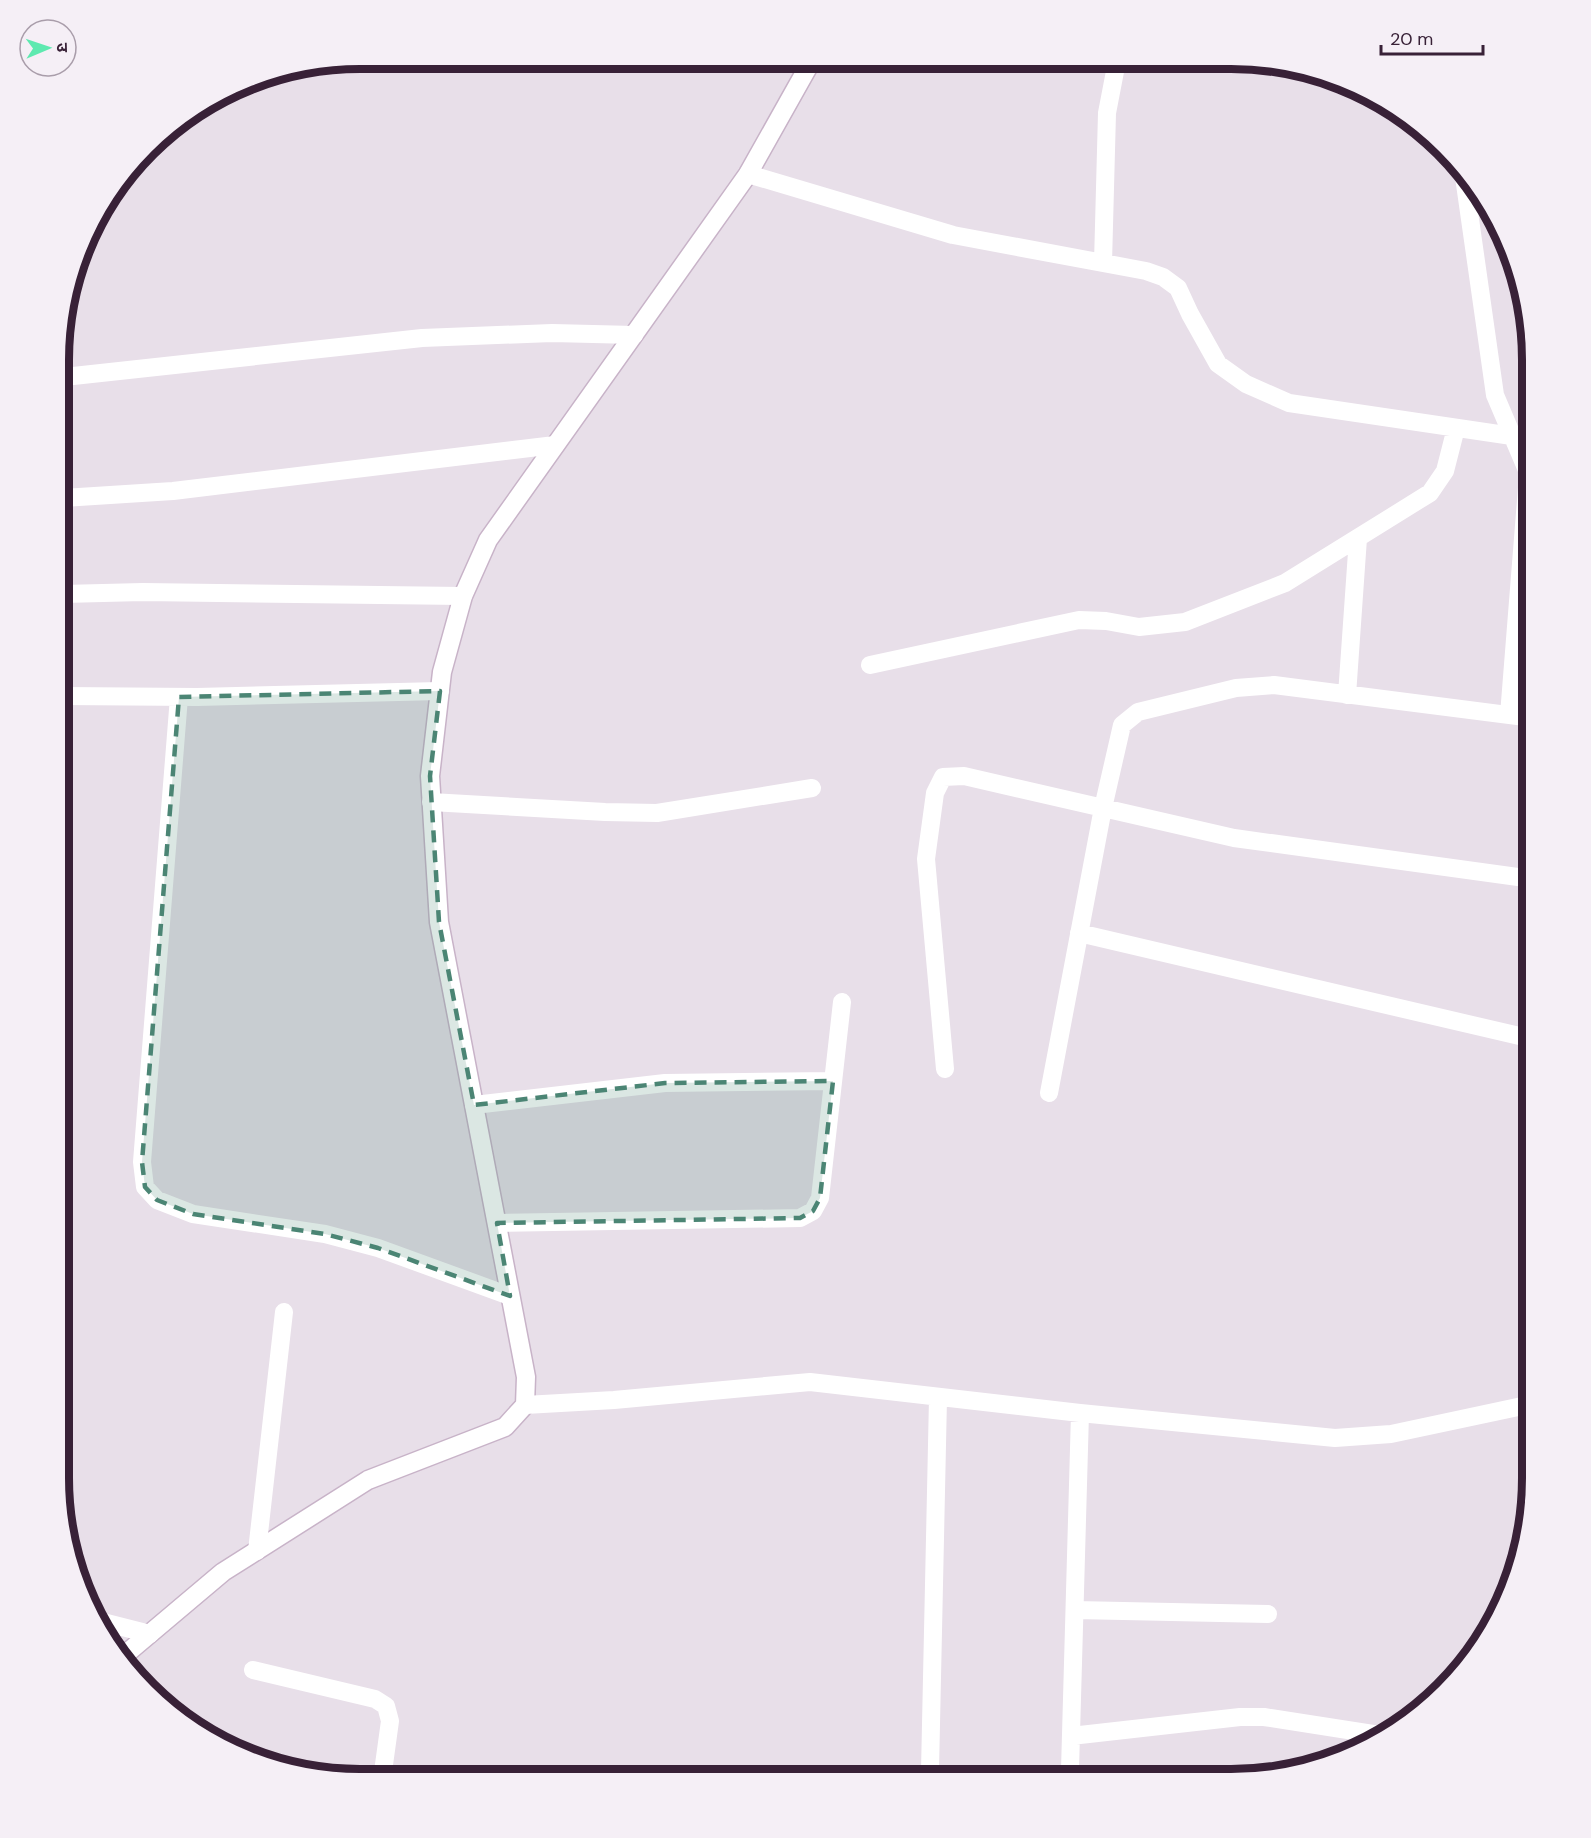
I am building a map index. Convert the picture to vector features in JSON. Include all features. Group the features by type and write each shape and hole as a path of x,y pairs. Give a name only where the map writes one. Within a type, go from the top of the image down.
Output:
{"street":[{"path":"127,1653 223,1572 368,1480 505,1427 525,1405 526,1377 439,921 430,776 442,672 463,596 488,540 748,174 807,69"},
{"path":"1103,263 1107,114 1115,69"},
{"path":"748,174 953,235 1146,271 1163,277 1178,288 1218,364 1246,384 1289,403 1512,436"},
{"path":"1464,186 1495,395 1522,459"},
{"path":"69,376 422,338 552,333 634,335"},
{"path":"870,665 1079,620 1106,621 1139,627 1185,622 1285,583 1430,493 1445,471 1456,428"},
{"path":"69,498 173,491 555,445"},
{"path":"1347,695 1358,538"},
{"path":"1509,715 1522,568"},
{"path":"69,594 143,592 463,596"},
{"path":"1049,1093 1103,808 1122,725 1138,712 1236,688 1274,685 1522,717"},
{"path":"69,696 179,697 440,691"},
{"path":"179,697 142,1162 145,1187 157,1200 193,1214 325,1234 378,1248 510,1296"},
{"path":"945,1069 926,858 935,793 943,777 964,776 1234,838 1522,878"},
{"path":"431,802 657,813 812,788"},
{"path":"1079,933 1522,1037"},
{"path":"497,1223 801,1218 813,1211 820,1198 842,1002"},
{"path":"474,1105 665,1083 833,1081"},
{"path":"257,1551 284,1312"},
{"path":"525,1405 614,1400 810,1382 938,1398 1335,1438 1391,1434 1522,1406"},
{"path":"930,1769 938,1398"},
{"path":"1070,1769 1080,1413"},
{"path":"1075,1610 1268,1614"},
{"path":"108,1623 150,1634"},
{"path":"253,1670 375,1699 386,1706 390,1721 383,1769"},
{"path":"1071,1736 1264,1717 1370,1734"}],"highlighted area":[{"path":"440,691 430,776 439,922 474,1105 665,1083 833,1081 820,1198 813,1211 800,1218 497,1223 510,1296 378,1248 325,1234 193,1214 157,1200 145,1187 142,1162 179,697"}]}
